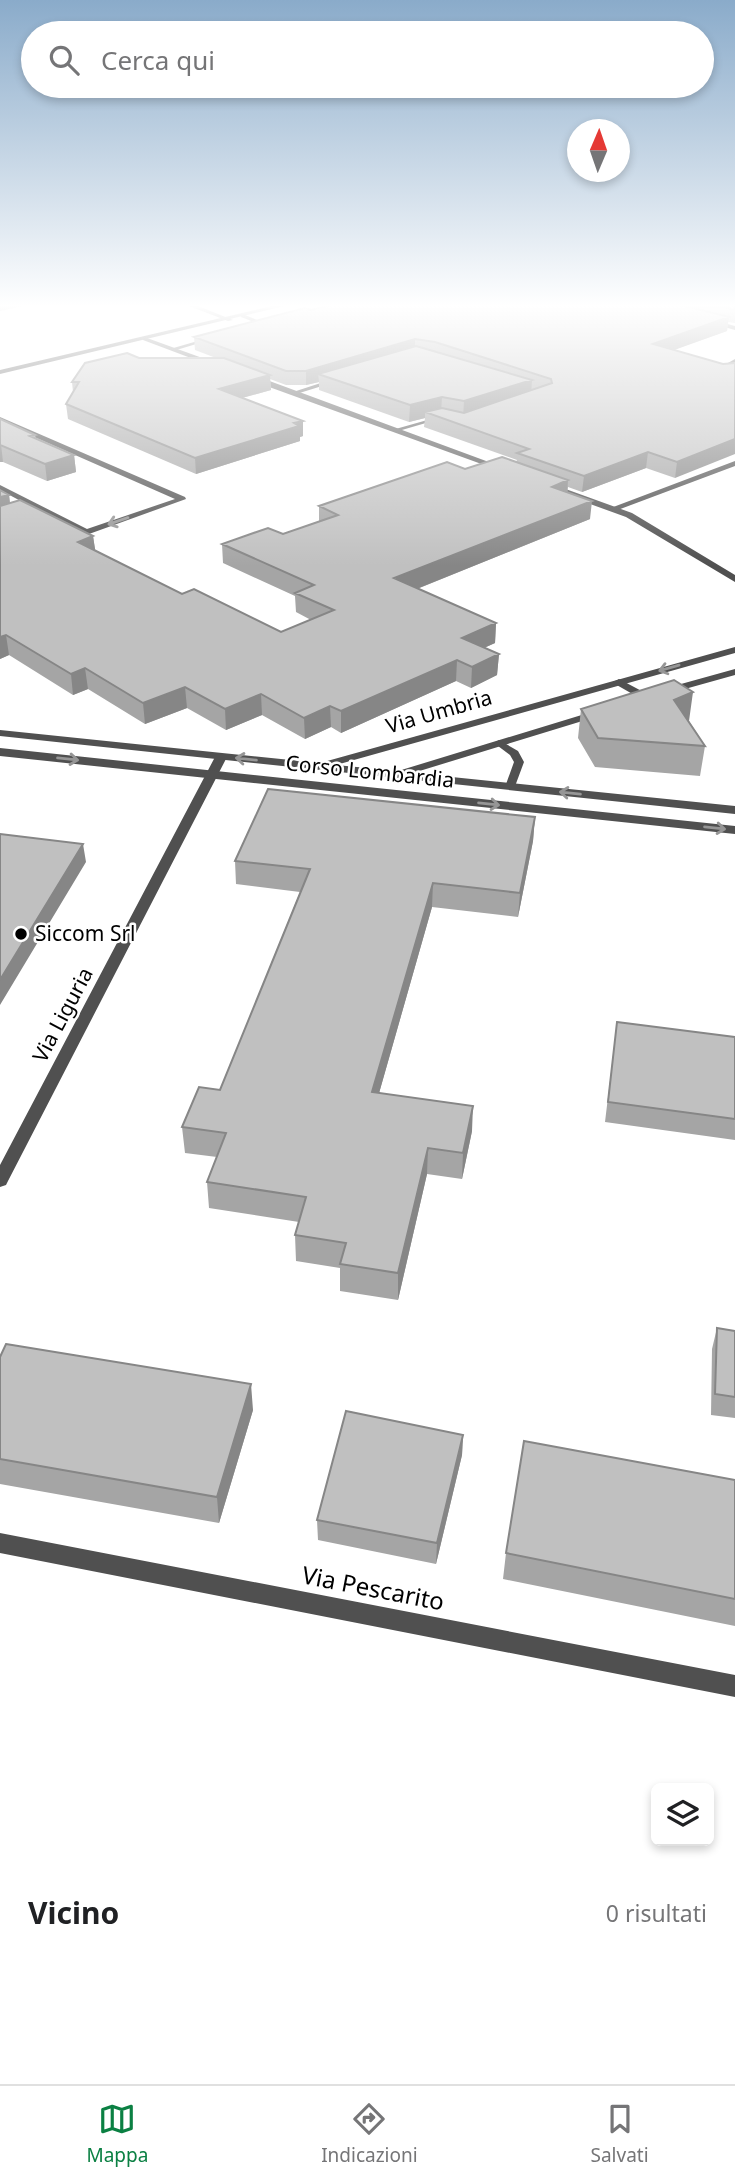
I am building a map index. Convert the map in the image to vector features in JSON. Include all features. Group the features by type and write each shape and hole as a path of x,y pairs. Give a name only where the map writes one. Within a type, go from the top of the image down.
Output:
{"street":[{"path":"288,391 509,471"},
{"path":"535,481 629,515 735,579"},
{"name":"Via Umbria","path":"269,780 735,650"},
{"path":"619,682 641,699 735,672"},
{"path":"352,789 610,709"},
{"name":"Corso Lombardia","path":"0,733 735,810"},
{"name":"Corso Lombardia","path":"0,752 735,830"},
{"name":"Via Liguria","path":"0,1181 221,757"},
{"path":"610,817 614,797"},
{"name":"Via Pescarito","path":"0,1543 735,1686"}],"lane":[{"path":"293,393 300,391"},
{"path":"0,419 182,499 86,532 0,487"},
{"path":"395,430 429,419 454,420"},
{"path":"612,509 735,463"},
{"path":"499,743 514,753 519,762 510,787"}],"building":[{"path":"74,391 225,391 303,421 294,423 299,426 195,458 66,404"},
{"path":"369,391 496,391 464,401 442,397 410,405"},
{"path":"528,391 735,391 735,439 677,462 648,452 584,476 517,453 529,449 425,412 442,408 464,413"},
{"path":"0,419 35,435 30,436 74,455 45,464 0,445"},
{"path":"502,457 568,480 552,487 592,501 394,578 496,623 462,638 499,654 472,667 457,660 341,711 330,706 304,718 261,694 225,709 185,687 143,703 85,668 71,674 6,635 0,637 0,506 20,500 93,536 78,542 182,594 194,589 281,632 334,610 295,593 314,585 222,544 268,528 283,534 338,515 319,506 447,462 465,469"},
{"path":"0,490 9,495 0,497"},
{"path":"674,680 693,692 674,700 705,746 598,738 581,709"},
{"path":"268,789 535,817 520,893 433,883 372,1092 473,1106 463,1153 428,1148 398,1273 340,1264 346,1243 295,1235 306,1197 207,1182 226,1133 182,1127 199,1087 220,1090 310,869 235,861"},
{"name":"Siccom Srl","path":"0,834 83,844 0,980"},
{"path":"617,1022 735,1037 735,1119 608,1102"},
{"path":"717,1328 735,1331 735,1397 715,1394"},
{"path":"6,1344 251,1384 217,1497 0,1459 0,1357"},
{"path":"346,1411 463,1435 437,1543 317,1520"},
{"path":"524,1441 735,1480 735,1599 506,1553"}],"place":[{"name":"Siccom Srl","path":"21,934"}]}
